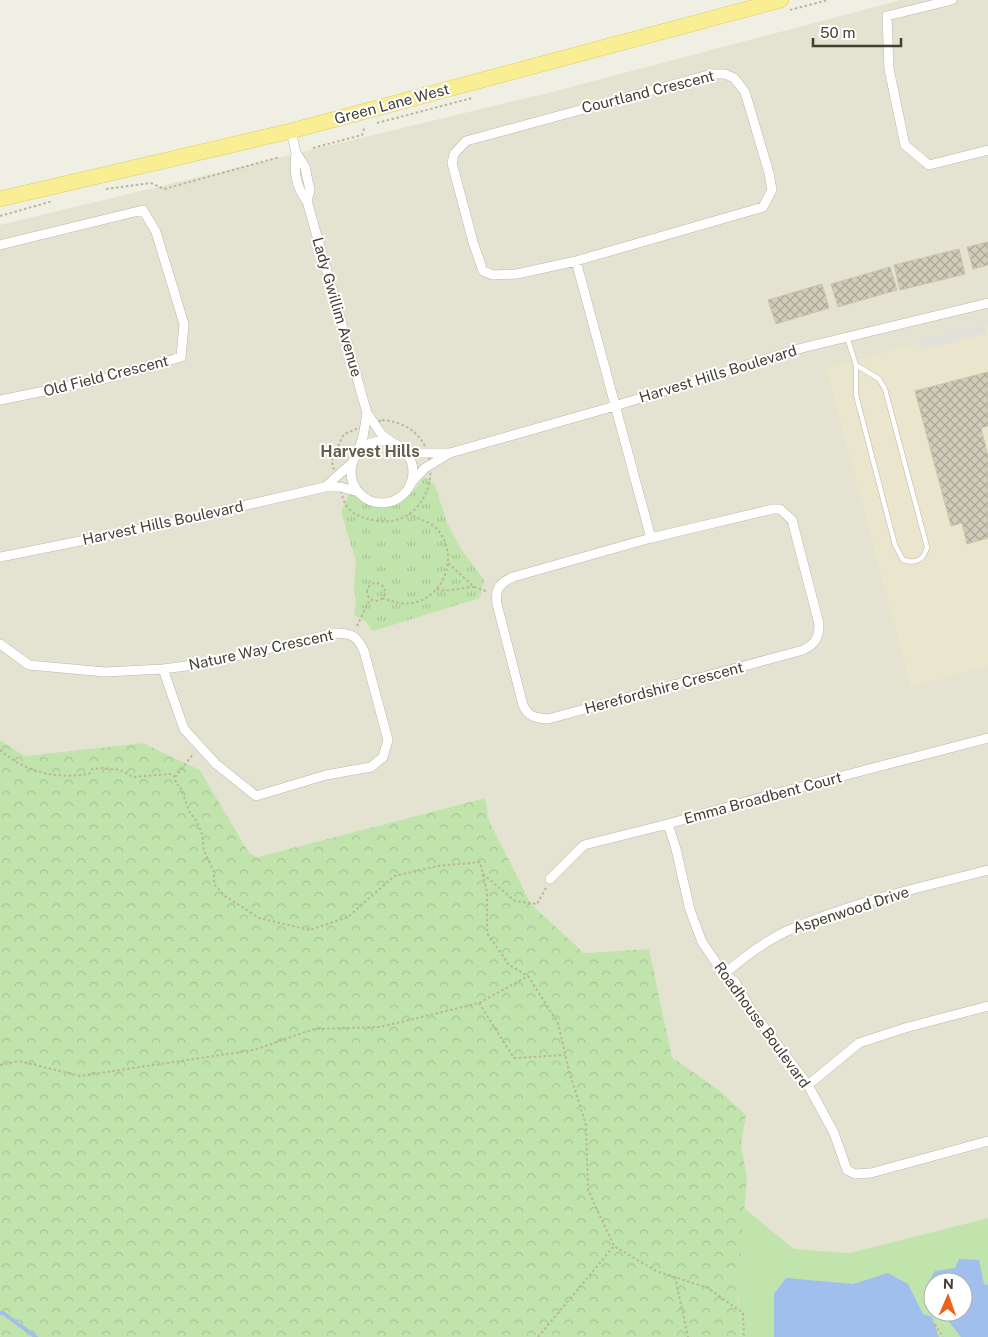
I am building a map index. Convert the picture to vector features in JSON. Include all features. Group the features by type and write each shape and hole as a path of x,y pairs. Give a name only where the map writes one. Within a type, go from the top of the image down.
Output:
{"main road":[{"name":"Green Lane West","path":"0,199 291,131 781,0"}],"street":[{"path":"952,0 887,16 889,70 905,145 929,165 988,150"},
{"name":"Courtland Crescent","path":"712,74 725,74 734,78 745,92 769,172 772,190 763,207 576,261 517,274 493,275 483,271 473,242 452,163 458,148 466,141 487,134 712,74"},
{"name":"Lady Gwillim Avenue","path":"291,131 296,153 305,167 310,190 307,200 366,413 382,435 393,443"},
{"name":"Old Field Crescent","path":"0,245 143,210 156,232 184,324 180,357 108,378 0,400"},
{"path":"576,261 651,538"},
{"name":"Harvest Hills Boulevard","path":"411,483 419,473 450,453 615,406 802,348 988,303"},
{"name":"Lady Gwillim Avenue","path":"358,452 366,413"},
{"path":"383,441 403,448 413,467 411,483 401,496 386,502 378,502 368,499 359,492 351,473 353,462 363,447 372,442 383,441"},
{"name":"Harvest Hills Boulevard","path":"403,448 416,453 450,453"},
{"name":"Harvest Hills Boulevard","path":"325,487 353,462"},
{"name":"Harvest Hills Boulevard","path":"0,557 160,525 325,487 340,487 359,492"},
{"name":"Herefordshire Crescent","path":"773,509 780,509 792,520 819,624 818,637 812,646 803,650 548,719 531,716 523,706 495,595 498,586 503,581 513,577 651,538 773,509"},
{"name":"Nature Way Crescent","path":"0,644 29,665 105,672 163,669 201,664 337,633 352,635 359,640 364,651 388,740 383,757 371,767 326,775 256,796 216,764 184,729 163,669"},
{"name":"Emma Broadbent Court","path":"550,879 584,845 988,738"},
{"name":"Roadhouse Boulevard","path":"668,824 676,849 690,910 702,942 724,974 735,982 751,1010 808,1086 834,1133 847,1170 855,1174 871,1173 988,1141"},
{"name":"Aspenwood Drive","path":"724,974 741,959 793,928 858,905 988,870"},
{"path":"808,1086 859,1043 905,1028 988,1006"}],"lane":[{"path":"848,337 856,365 856,395 895,545 903,560 910,562 919,561 925,555 927,547 885,389 879,379 856,365"}],"path":[{"path":"313,148 362,134"},
{"path":"99,190 151,183 164,189 280,157"},
{"path":"0,216 54,201"},
{"path":"340,487 348,508 358,516 384,522 399,519 408,514 426,494 430,481 431,464 428,453 418,434 393,421 382,420 374,424"},
{"path":"337,477 332,460 343,436 348,432 364,428"},
{"path":"382,598 397,604 413,603 427,598 441,585 447,571 448,556 444,541 436,528 423,519 408,514"},
{"path":"448,563 474,588"},
{"path":"374,583 383,586 385,592 382,598 377,601 370,599 366,590 368,586 374,583"},
{"path":"437,589 443,591 454,588 474,588 495,595"},
{"path":"352,635 370,599"},
{"path":"200,746 176,777 176,784 180,786 189,810 202,834 204,850 214,872 214,884 226,896 259,918 310,930 348,917 394,876 438,866 480,862 487,892 487,933 509,965 528,976 558,1023 565,1055 586,1124 588,1190 614,1246 656,1271 708,1288 743,1313 744,1337"},
{"path":"0,750 31,769 48,775 78,776 89,774 92,769 102,768 120,770 133,777 170,774 176,777"},
{"path":"483,874 515,901 537,904 550,879"},
{"path":"0,1064 19,1061 80,1076 254,1050 314,1029 380,1027 479,1003 528,976"},
{"path":"479,1003 514,1058 565,1055"},
{"path":"538,1337 614,1246"},
{"path":"675,1277 688,1337"},
{"path":"935,1324 943,1337"}],"shaded area":[{"path":"901,0 988,0 988,1218 849,1253 794,1249 744,1208 747,1177 741,1145 746,1115 720,1091 672,1057 649,949 584,953 531,904 489,821 485,798 258,857 249,853 200,770 143,743 25,756 0,740 0,225 552,92"},
{"path":"984,323 987,333 921,350 919,340"},
{"path":"988,325 988,666 911,687 826,368"}],"green space":[{"path":"425,477 435,485 447,523 461,549 484,580 480,598 373,631 365,621 354,615 356,603 354,587 356,561 341,512 350,493 373,505 392,505 408,496"},
{"path":"0,740 25,756 143,743 200,770 249,853 258,857 485,798 489,821 531,904 584,953 649,949 672,1057 720,1091 746,1115 741,1145 747,1177 738,1293 741,1337 0,1337"},
{"path":"744,1208 794,1249 849,1253 988,1218 988,1337 741,1337 738,1293"}],"water":[{"path":"959,1259 979,1260 984,1284 988,1285 988,1337 961,1337 949,1322 973,1322 973,1272 934,1272 955,1268"},
{"path":"888,1273 908,1284 923,1314 923,1322 934,1322 939,1337 774,1337 774,1294 786,1278 853,1284"}],"building":[{"path":"988,242 988,265 973,269 967,247"},
{"path":"959,249 965,274 900,290 894,265"},
{"path":"890,267 897,290 838,307 831,284"},
{"path":"822,284 829,308 776,324 768,300"},
{"path":"988,372 988,426 981,428 988,456 988,538 967,544 962,523 951,526 915,391"}],"waterway":[{"path":"0,1313 3,1313 36,1337"}],"district":[{"name":"Harvest Hills","path":"370,451"}]}
